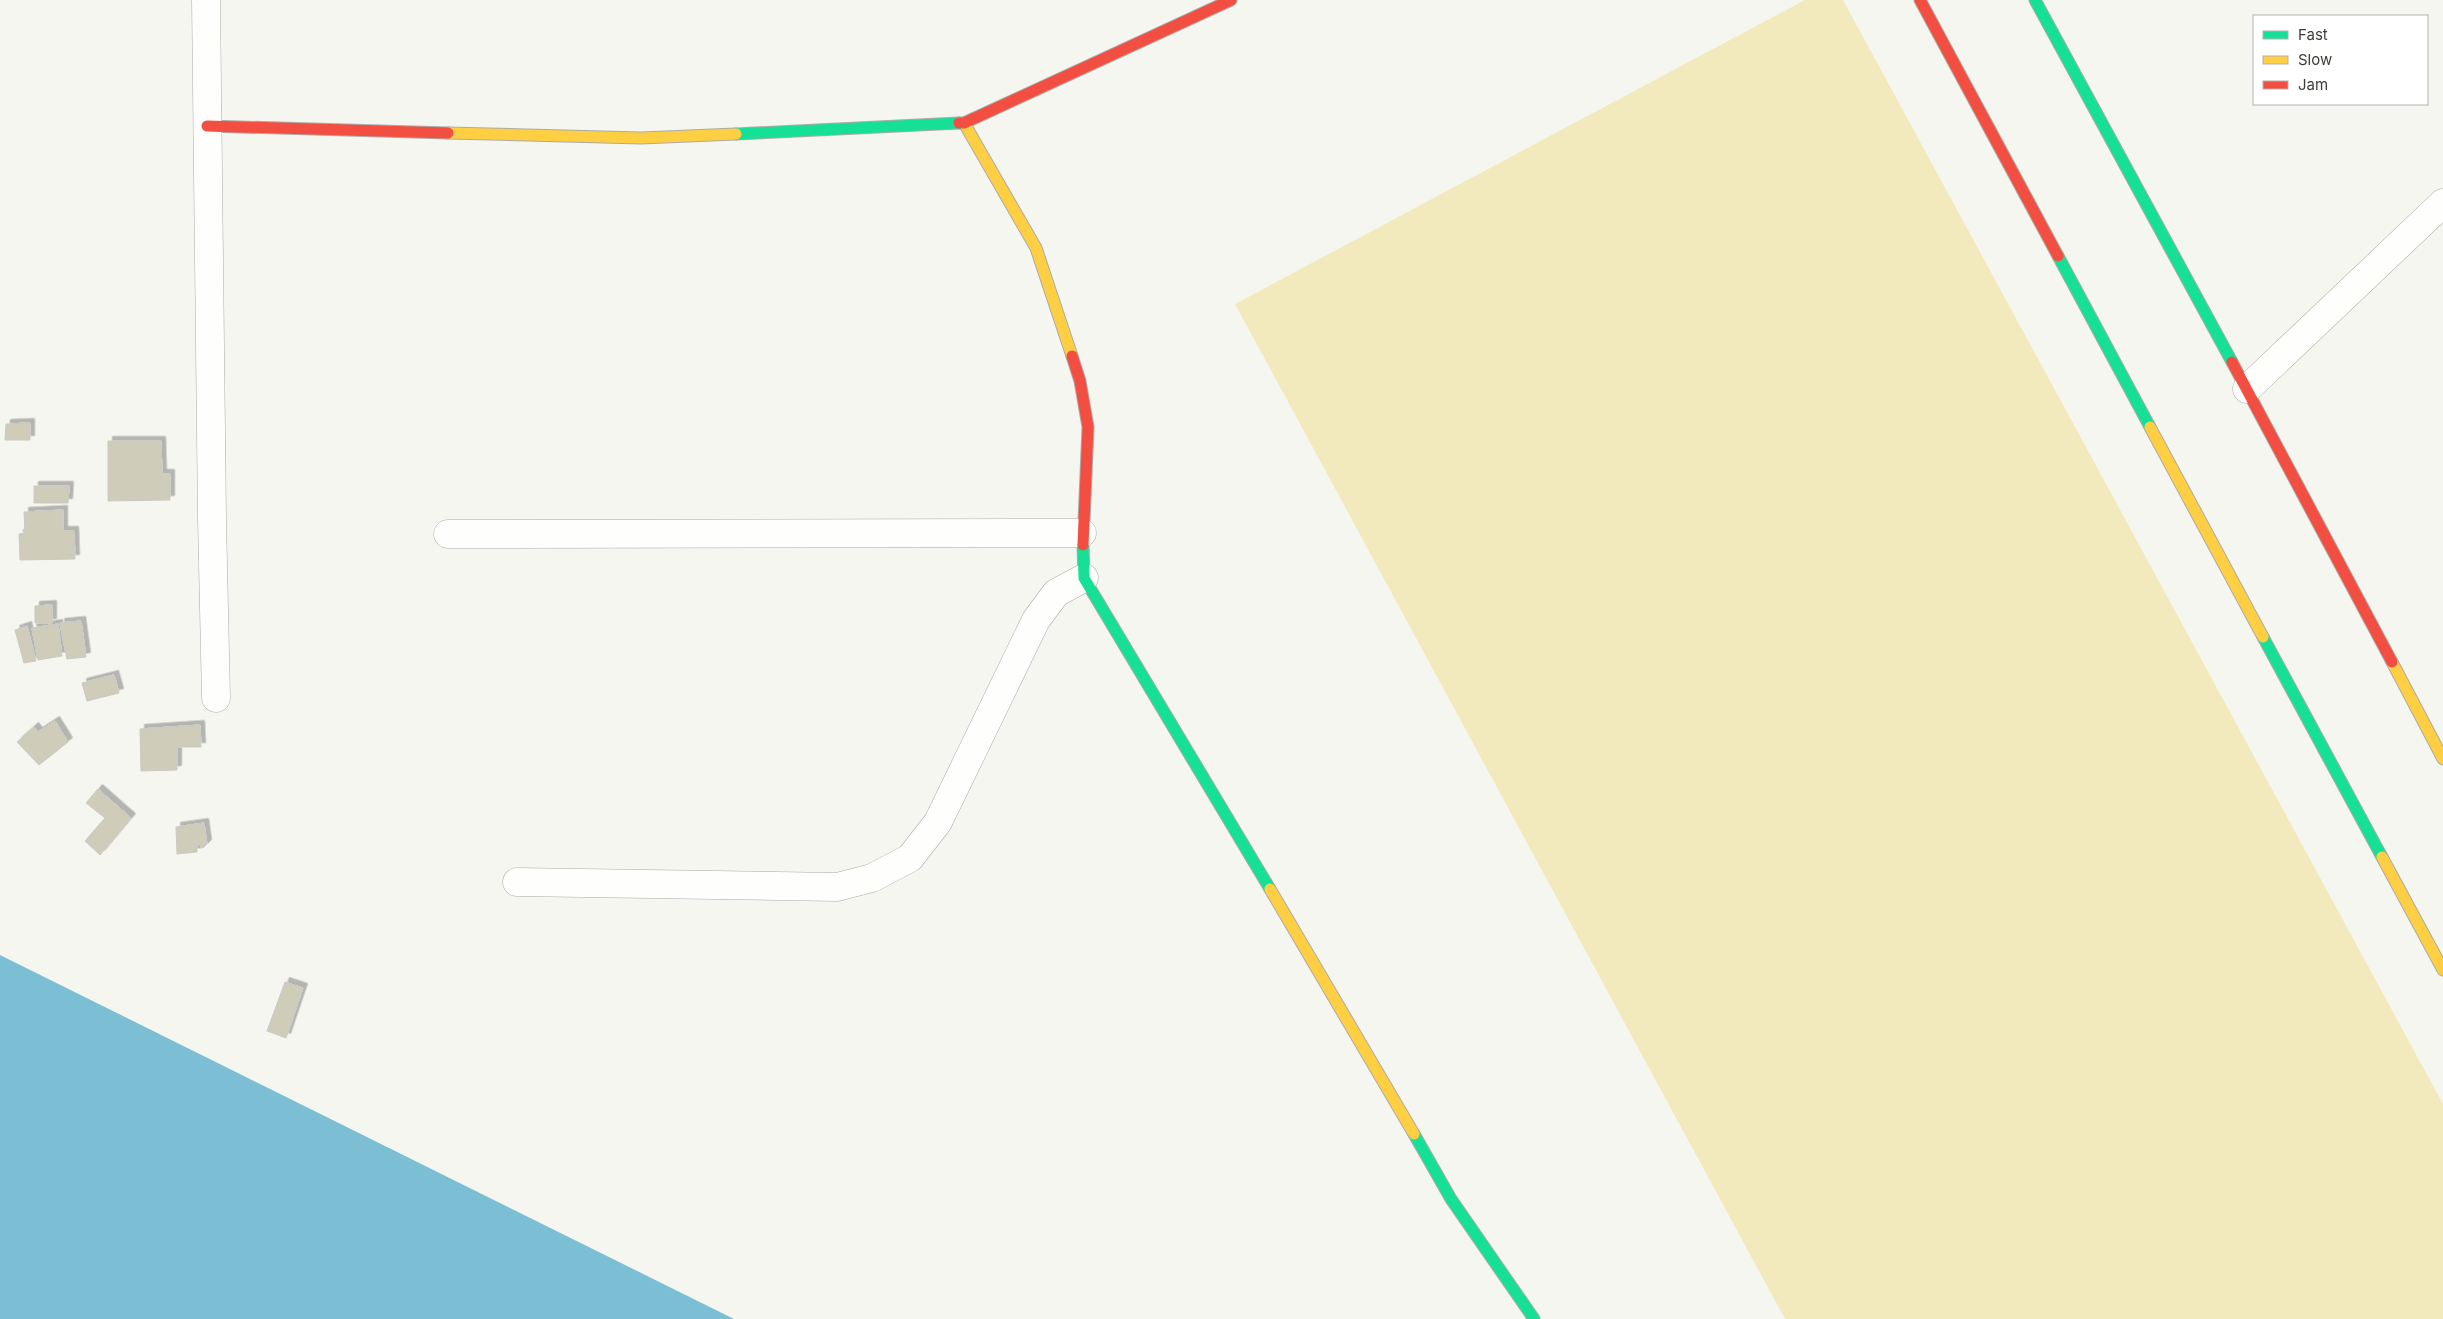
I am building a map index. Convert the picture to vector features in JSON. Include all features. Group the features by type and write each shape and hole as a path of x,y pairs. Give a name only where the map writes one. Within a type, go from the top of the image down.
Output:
{"main road":[{"path":"207,126 642,138 964,123 1231,0"},
{"path":"1920,0 2443,970"},
{"path":"2034,0 2247,389 2443,759"},
{"path":"964,123 1036,248 1080,380 1088,427 1082,533 1084,578 1356,1033 1451,1199 1534,1319"}],"street":[{"path":"206,0 216,698"},
{"path":"2247,389 2443,203"},
{"path":"448,534 1082,533"},
{"path":"517,882 837,887 872,878 910,858 938,822 1036,620 1056,593 1084,578"}],"shaded area":[{"path":"1805,0 1843,0 2443,1104 2443,1319 1785,1319 1235,304"}],"water":[{"path":"0,955 734,1319 0,1319"}],"building":[{"path":"30,423 30,440 5,440 6,424"},
{"path":"108,441 161,441 162,474 170,474 170,500 108,501"},
{"path":"34,486 69,486 68,503 34,503"},
{"path":"63,510 63,531 74,531 75,559 20,560 19,534 25,533 24,512"},
{"path":"52,605 52,623 35,623 35,606"},
{"path":"81,621 86,657 67,659 60,623"},
{"path":"58,624 62,656 38,660 32,628"},
{"path":"27,626 36,661 24,663 15,630"},
{"path":"114,675 119,693 87,701 82,683"},
{"path":"55,721 68,742 39,765 17,742 34,727 38,732"},
{"path":"200,725 201,747 177,747 177,770 141,771 140,729"},
{"path":"98,789 131,818 100,855 85,841 105,818 86,803"},
{"path":"204,823 207,844 203,848 197,843 197,852 177,854 176,827"},
{"path":"285,982 303,988 286,1038 267,1031"}],"traffic: fast":[{"path":"2035,0 2232,362"},
{"path":"736,134 959,123"},
{"path":"2058,256 2150,427"},
{"path":"1083,545 1084,578 1270,889"},
{"path":"2263,637 2382,857"},
{"path":"1414,1134 1451,1199 1534,1319"}],"traffic: slow":[{"path":"964,123 1036,248 1072,356"},
{"path":"448,133 641,138 736,134"},
{"path":"2150,427 2263,637"},
{"path":"2392,662 2443,759"},
{"path":"2382,857 2443,970"},
{"path":"1270,889 1414,1134"}],"traffic: jam":[{"path":"959,123 964,123 1231,0"},
{"path":"1920,0 2058,256"},
{"path":"207,126 448,133"},
{"path":"1072,356 1080,381 1088,427 1083,545"},
{"path":"2232,362 2392,662"}]}
